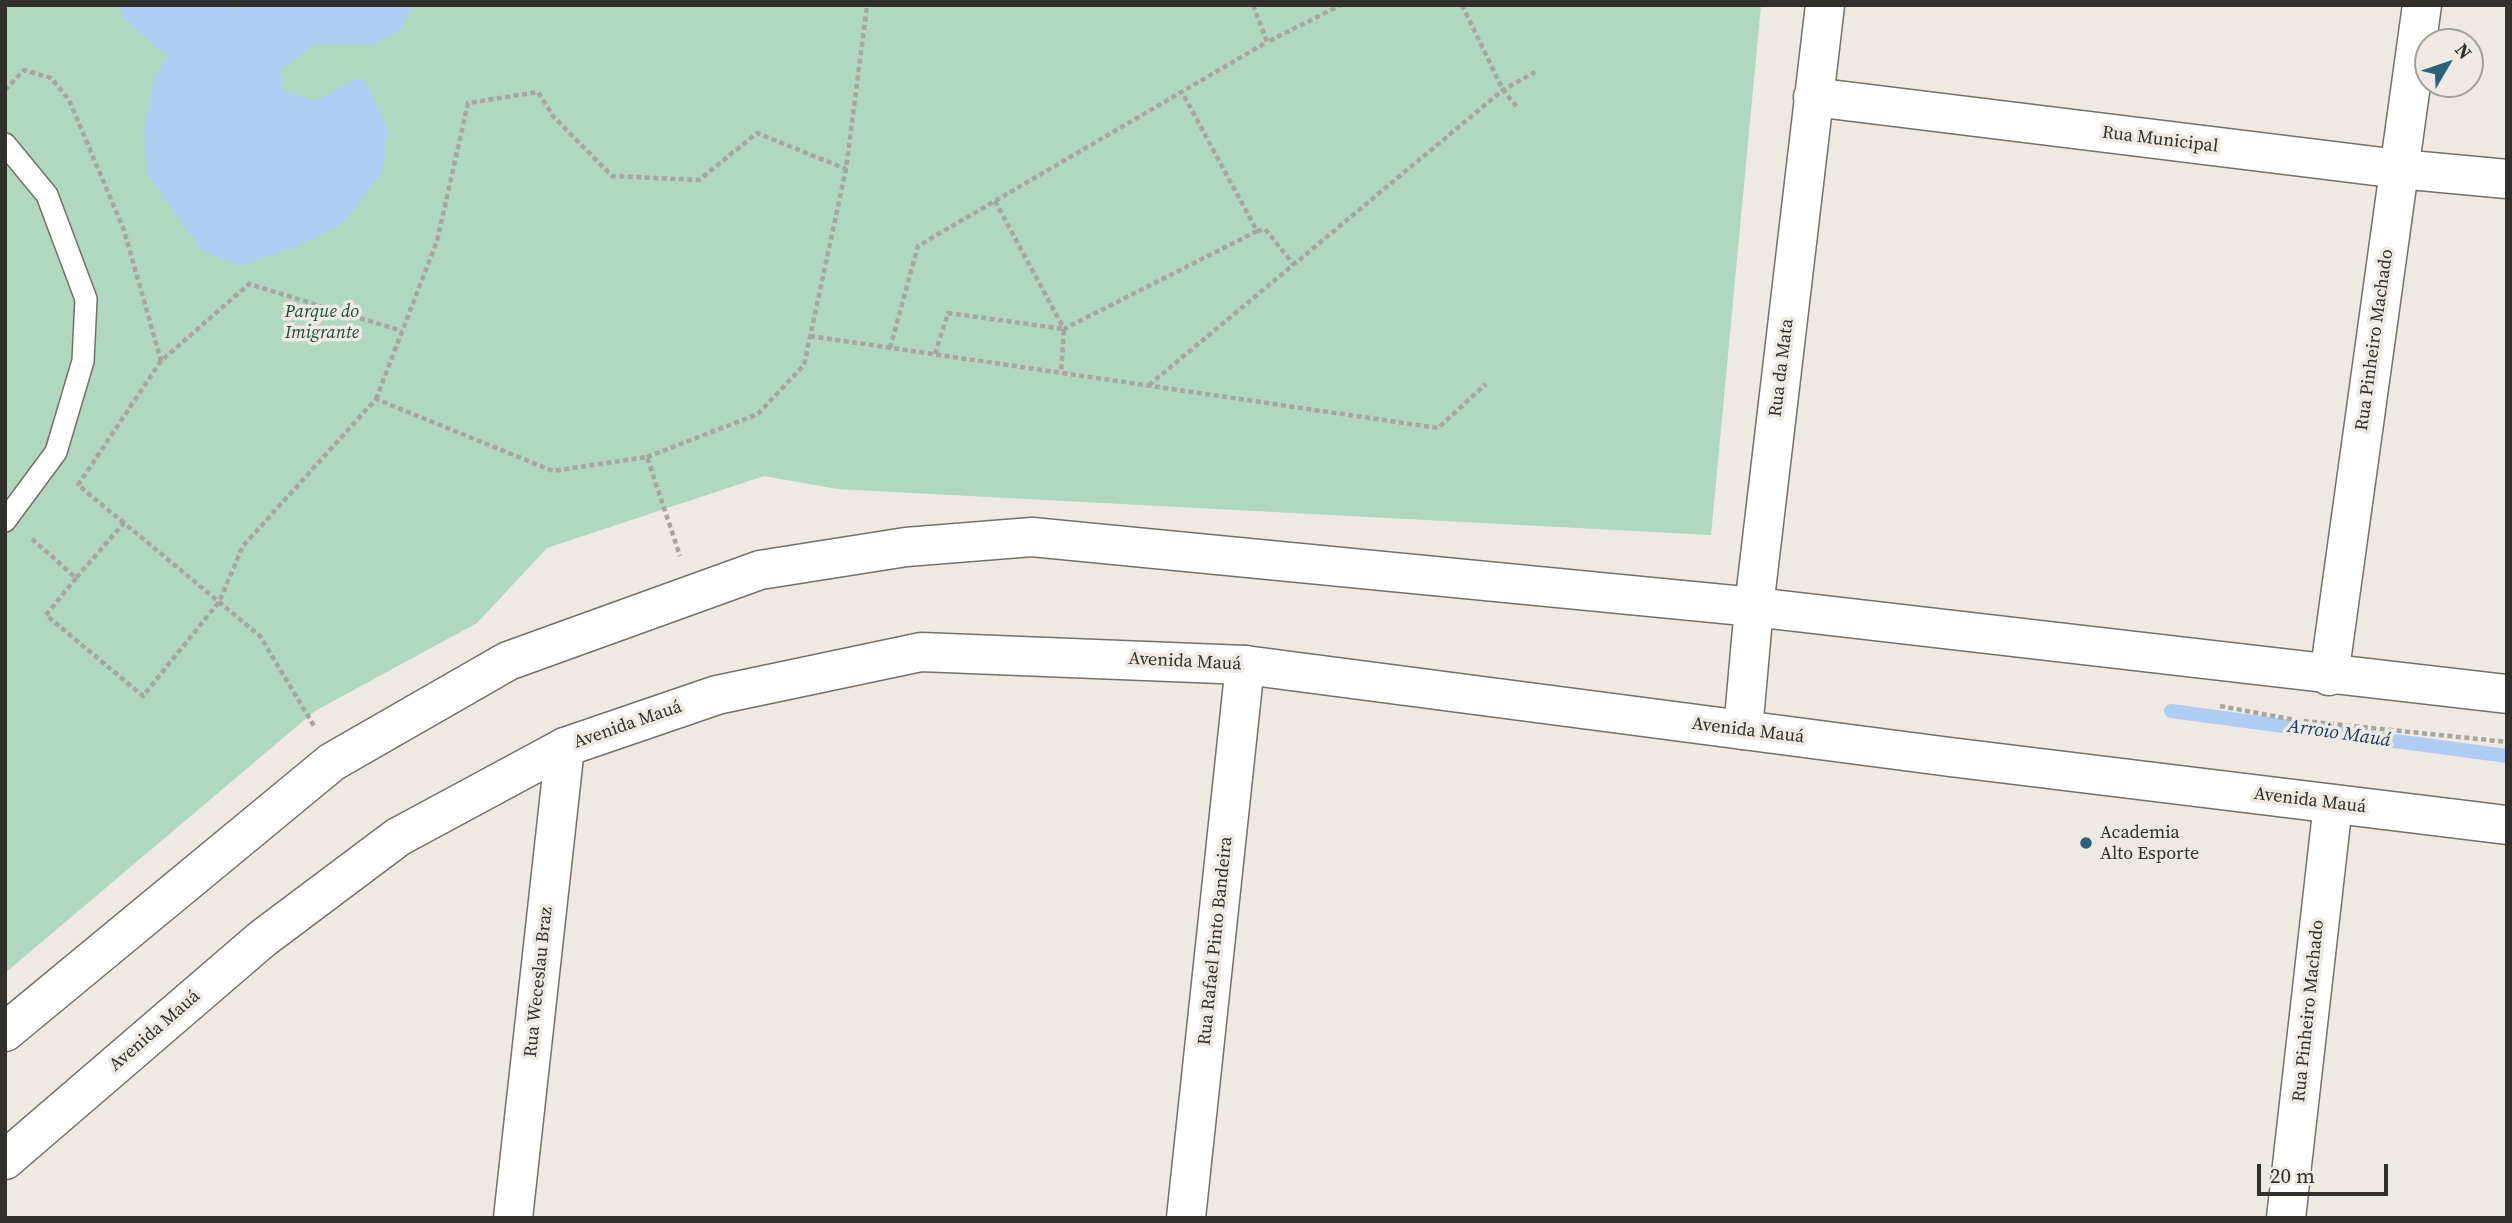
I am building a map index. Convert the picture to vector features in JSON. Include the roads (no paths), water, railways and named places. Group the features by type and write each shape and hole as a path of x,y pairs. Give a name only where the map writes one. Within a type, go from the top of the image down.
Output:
{"main road":[{"name":"Rua da Mata","path":"1743,730 1754,607 1825,5"},
{"name":"Rua Pinheiro Machado","path":"2329,676 2422,5"},
{"name":"Rua Municipal","path":"1813,97 2399,169 2507,179"},
{"path":"5,1032 332,762 508,661 760,570 906,547 1032,537 1754,607 2329,676 2507,694"},
{"name":"Avenida Mauá","path":"5,1160 262,939 398,837 565,747 717,695 921,652 1245,665 2507,825"},
{"name":"Rua Rafael Pinto Bandeira","path":"1186,1218 1245,665"},
{"name":"Rua Weceslau Braz","path":"513,1218 565,747"},
{"name":"Rua Pinheiro Machado","path":"2286,1218 2333,804"}],"lane":[{"path":"5,144 47,195 86,299 83,361 56,452 7,519"}],"water":[{"path":"118,5 232,5 238,9 245,5 412,5 402,29 374,44 315,44 281,70 282,90 316,101 352,80 365,79 388,130 382,172 342,224 293,248 240,265 202,251 148,175 144,132 154,79 168,56 125,19"}],"waterway":[{"name":"Arroio Mauá","path":"2171,711 2507,756"}],"place":[{"name":"Academia Alto Esporte","path":"2086,843"}],"park label":[{"name":"Parque do Imigrante","path":"322,322"}]}
